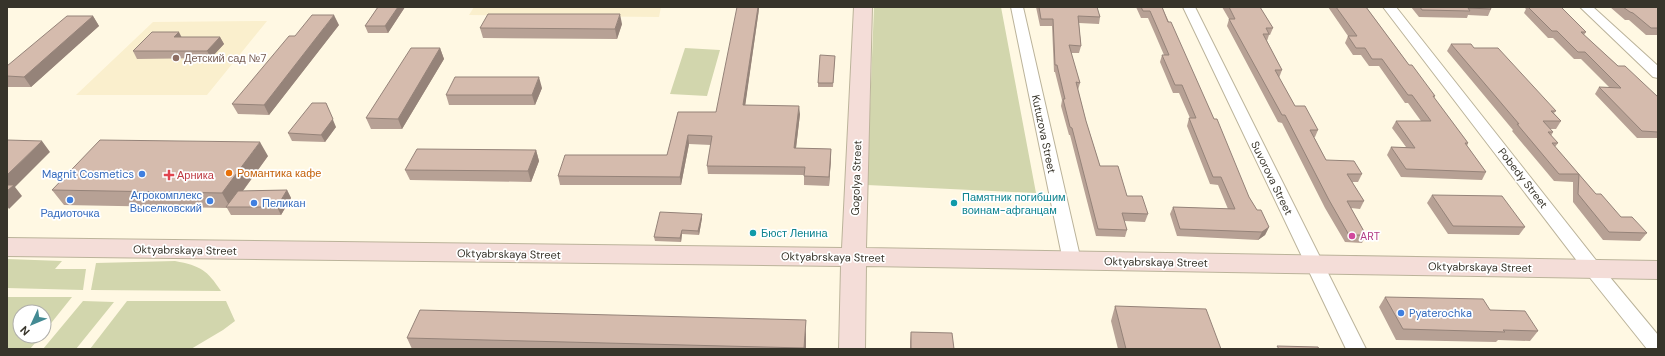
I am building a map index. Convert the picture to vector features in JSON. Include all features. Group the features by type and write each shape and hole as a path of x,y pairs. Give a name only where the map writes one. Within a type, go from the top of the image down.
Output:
{"main road":[{"name":"Gogolya Street","path":"852,349 853,257 863,7"},
{"name":"Oktyabrskaya Street","path":"7,247 853,257 1658,270"}],"street":[{"name":"Kutuzova Street","path":"1016,7 1072,261"},
{"name":"Suvorova Street","path":"1189,7 1356,349"},
{"name":"Pobedy Street","path":"1389,7 1593,269 1658,349"},
{"path":"1586,7 1658,74"}],"shaded area":[{"path":"474,7 661,7 659,17 469,15"},
{"name":"Детский сад №7","path":"267,21 207,95 76,95 153,22"}],"green space":[{"path":"874,7 1001,7 1036,193 867,185"},
{"path":"685,48 720,50 707,96 670,94"},
{"path":"7,259 62,261 55,269 86,269 83,290 7,288"},
{"path":"175,261 197,267 202,270 212,278 221,291 91,290 96,263"},
{"path":"7,297 72,297 52,322 52,304 12,304 12,344 34,344 30,349 7,349"},
{"path":"83,301 114,302 76,349 43,349 47,344 52,344 52,338"},
{"path":"127,301 226,301 235,321 191,349 90,349"}],"building":[{"path":"378,7 398,7 385,26 365,26"},
{"path":"737,7 758,7 743,105 799,106 794,148 831,149 829,177 804,176 805,167 707,166 712,136 688,135 680,177 558,176 565,155 667,155 678,112 716,112"},
{"path":"1039,7 1097,7 1100,17 1078,16 1081,46 1069,45 1080,83 1076,82 1100,166 1118,166 1127,196 1142,196 1148,214 1122,213 1127,230 1098,229 1063,99 1065,99 1057,65 1055,65 1053,19 1041,19"},
{"path":"1141,7 1162,7 1168,22 1171,22 1214,119 1217,119 1249,197 1257,210 1261,210 1269,227 1262,232 1180,229 1173,207 1235,209 1221,177 1213,177 1189,118 1196,118 1182,85 1175,85 1162,55 1169,55 1150,11 1143,11"},
{"path":"1229,7 1260,7 1273,28 1266,28 1269,34 1263,34 1282,70 1275,70 1295,106 1305,106 1318,130 1310,130 1326,160 1354,161 1362,174 1347,174 1364,201 1347,201 1366,235 1349,235 1285,115 1282,115 1229,19 1235,19"},
{"path":"1336,7 1366,7 1409,65 1412,65 1435,96 1433,96 1468,143 1465,143 1486,172 1406,169 1391,147 1415,148 1396,121 1431,121 1412,95 1408,95 1382,59 1372,59 1365,48 1356,48 1348,36 1357,36"},
{"path":"1420,7 1490,7 1491,9 1468,8 1470,11 1422,10"},
{"path":"1528,7 1561,7 1586,32 1581,32 1618,66 1625,66 1658,97 1658,132 1642,131 1599,87 1621,88 1585,52 1578,52 1557,31 1552,31"},
{"path":"1623,7 1658,7 1658,28 1651,28"},
{"path":"488,14 620,14 615,29 480,28"},
{"path":"312,15 334,15 264,105 232,104 289,36 295,36"},
{"path":"67,16 93,16 24,77 7,76 7,66"},
{"path":"152,32 179,32 174,37 220,37 207,51 133,51"},
{"path":"1451,44 1471,44 1474,48 1498,48 1556,111 1551,111 1561,121 1543,121 1553,132 1548,132 1558,143 1552,143 1579,174 1559,174"},
{"path":"411,48 440,48 398,119 366,118"},
{"path":"820,55 835,56 833,83 818,83"},
{"path":"455,77 539,77 532,95 446,95"},
{"path":"312,103 326,103 333,119 321,135 288,133"},
{"path":"7,140 42,141 7,175"},
{"path":"100,140 260,142 222,193 52,190"},
{"path":"417,149 536,150 528,171 405,170"},
{"path":"1579,174 1596,194 1601,194 1621,217 1632,217 1647,233 1609,232 1578,194"},
{"path":"7,185 14,185 7,191"},
{"path":"287,190 277,207 226,207 238,191"},
{"path":"1432,195 1502,196 1525,227 1453,226"},
{"path":"660,212 702,214 698,231 682,230 680,238 654,237"},
{"path":"1385,297 1483,299 1490,310 1525,311 1538,331 1503,330 1505,332 1403,329"},
{"path":"1115,306 1206,309 1221,349 1126,349"},
{"path":"420,310 806,320 804,348 407,338"},
{"path":"911,332 952,333 954,349 911,349"},
{"path":"1277,346 1318,347 1319,349 1279,349"}],"place":[{"name":"Детский сад №7","path":"176,58"},
{"name":"Романтика кафе","path":"229,173"},
{"name":"Magnit Cosmetics","path":"142,174"},
{"name":"Арника","path":"169,175"},
{"name":"Радиоточка","path":"70,200"},
{"name":"Агрокомплекс Выселковский","path":"210,201"},
{"name":"Пеликан","path":"254,203"},
{"name":"Памятник погибшим воинам-афганцам","path":"954,203"},
{"name":"Бюст Ленина","path":"753,233"},
{"name":"ART","path":"1352,236"},
{"name":"Pyaterochka","path":"1401,313"}]}
